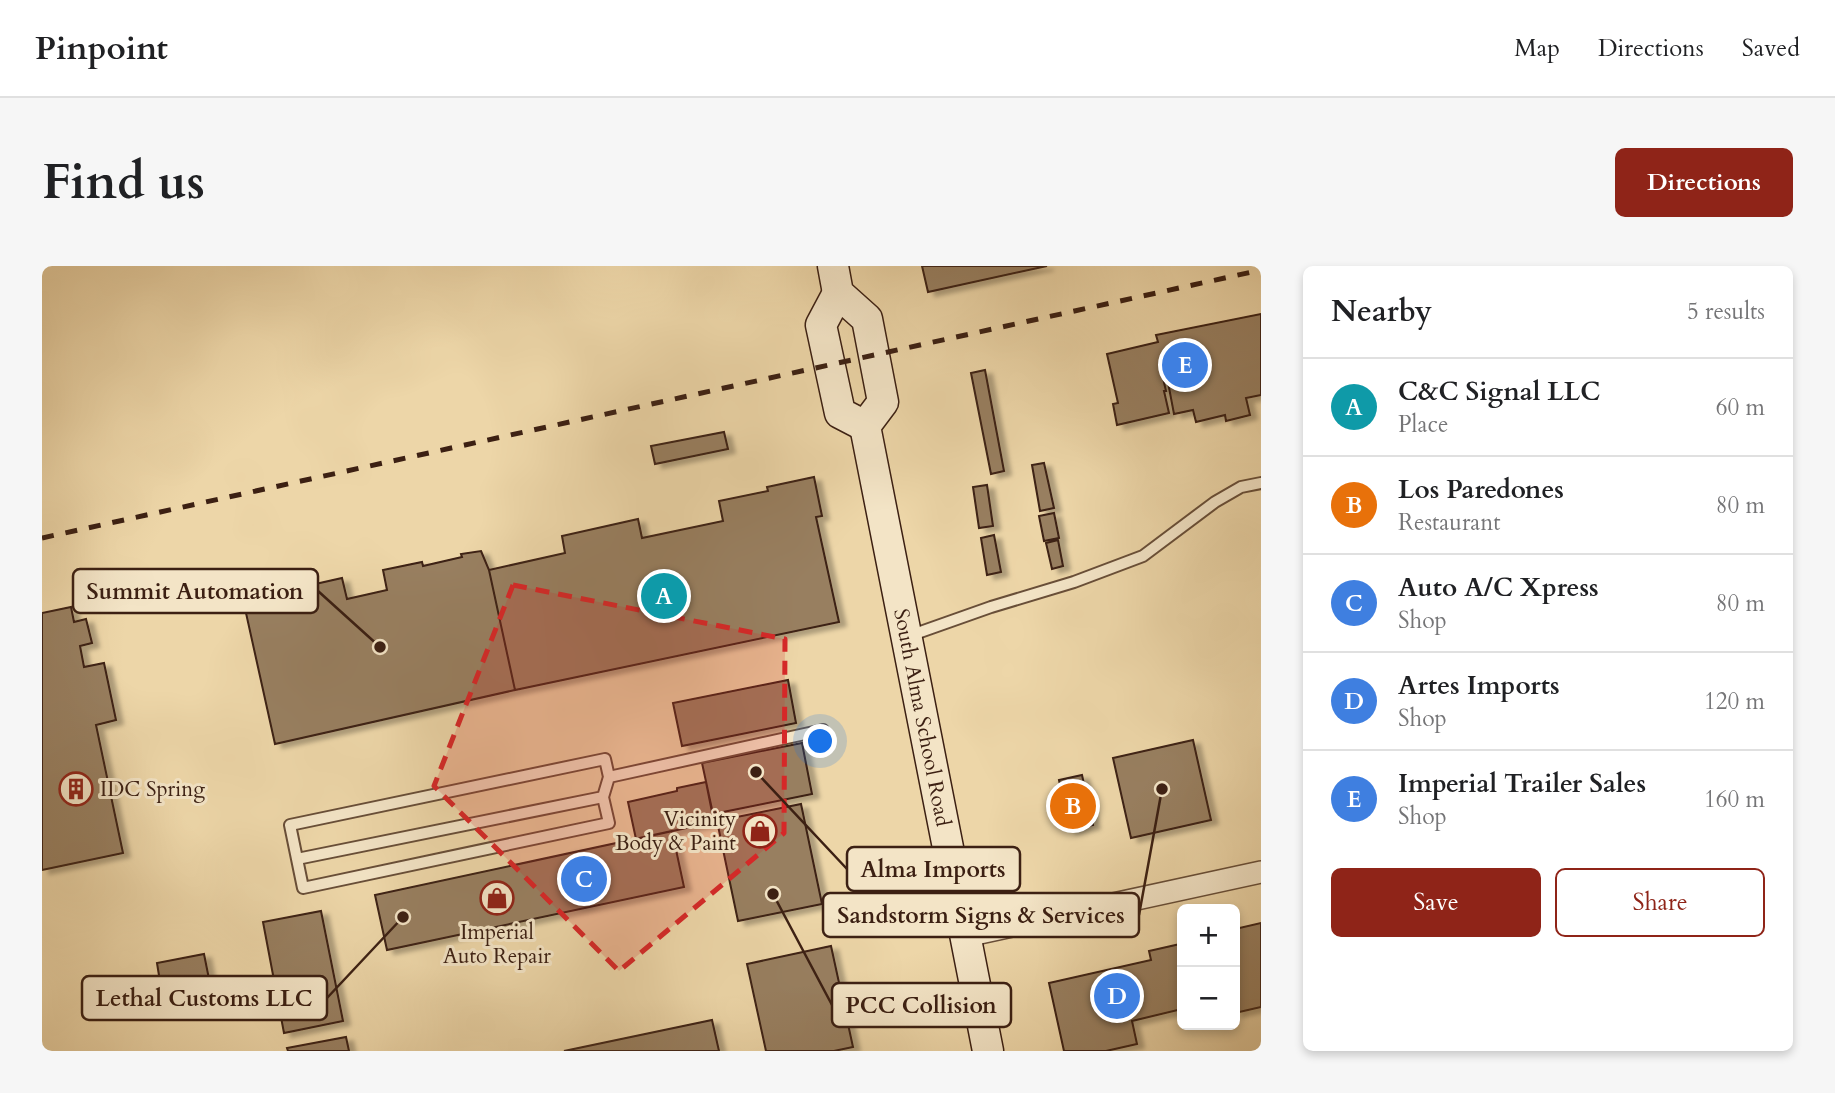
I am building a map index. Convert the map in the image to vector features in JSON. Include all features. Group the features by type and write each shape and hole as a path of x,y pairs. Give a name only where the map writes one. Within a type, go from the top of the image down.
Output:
{"main road":[{"path":"836,280 867,318 883,402 865,426 840,413 821,325 836,280"},
{"name":"South Alma School Road","path":"865,426 966,936 984,1049"}],"street":[{"path":"966,936 1261,872"}],"lane":[{"path":"907,637 991,607 1074,582 1143,556 1215,502 1241,487 1261,483"},
{"path":"609,777 823,730"},
{"path":"605,759 609,777 603,797 609,823 303,888 290,825 605,759"},
{"path":"297,859 603,797"}],"highlighted area":[{"path":"513,585 785,639 784,833 619,971 434,786"}],"building":[{"path":"922,266 1047,266 928,292"},
{"path":"1261,314 1261,395 1246,398 1250,415 1226,421 1225,415 1196,422 1193,410 1174,414 1167,377 1163,378 1169,413 1117,425 1113,404 1118,403 1107,354 1158,342 1156,335"},
{"path":"985,370 1004,471 991,474 971,373"},
{"path":"724,432 728,449 655,464 651,446"},
{"path":"1044,463 1054,508 1040,511 1032,465"},
{"path":"814,477 822,516 816,517 839,622 515,690 489,570 565,553 562,536 638,519 642,538 723,521 719,501 768,491 767,487"},
{"path":"987,485 993,526 979,528 973,487"},
{"path":"1054,513 1059,538 1044,541 1039,516"},
{"path":"994,535 1001,572 987,575 981,538"},
{"path":"1058,540 1063,566 1052,569 1046,543"},
{"path":"481,551 489,570 515,690 275,744 244,604 248,604 246,599 265,595 266,599 303,591 302,587 342,578 347,599 387,590 383,570 422,562 423,566 462,557 461,554"},
{"name":"IDC Spring","path":"71,607 74,622 86,619 92,643 80,646 84,667 104,663 116,720 96,725 123,853 42,870 42,613"},
{"path":"788,680 796,723 682,746 673,703"},
{"path":"1193,740 1211,820 1131,838 1113,758"},
{"path":"802,743 812,794 713,814 702,763"},
{"path":"1082,775 1093,825 1069,830 1066,816 1060,817 1056,796 1062,795 1059,780"},
{"path":"706,782 714,822 636,839 628,802"},
{"path":"801,804 822,904 738,921 717,821"},
{"path":"672,831 684,887 387,950 375,895"},
{"path":"321,911 343,1021 284,1033 263,922"},
{"path":"1261,923 1261,1007 1240,1012 1240,967 1240,928"},
{"path":"1177,945 1177,1010 1132,1021 1137,1044 1106,1051 1064,1051 1049,983 1151,960 1149,951"},
{"path":"831,946 853,1047 834,1051 766,1051 747,964"},
{"path":"204,954 209,979 161,988 157,963"},
{"path":"712,1020 719,1051 564,1051"},
{"path":"346,1037 349,1051 288,1051 287,1048"}],"railway":[{"path":"42,538 1261,270"}],"place":[{"name":"Imperial Trailer Sales","path":"1185,365"},
{"name":"C&C Signal LLC","path":"664,596"},
{"name":"Summit Automation","path":"380,647"},
{"name":"Alma Imports","path":"756,772"},
{"name":"IDC Spring","path":"76,789"},
{"name":"Sandstorm Signs & Services","path":"1162,789"},
{"name":"Los Paredones","path":"1073,806"},
{"name":"Vicinity Body & Paint","path":"760,831"},
{"name":"Auto A/C Xpress","path":"584,879"},
{"name":"PCC Collision","path":"773,894"},
{"name":"Imperial Auto Repair","path":"497,898"},
{"name":"Lethal Customs LLC","path":"403,917"},
{"name":"Artes Imports","path":"1117,996"}]}
